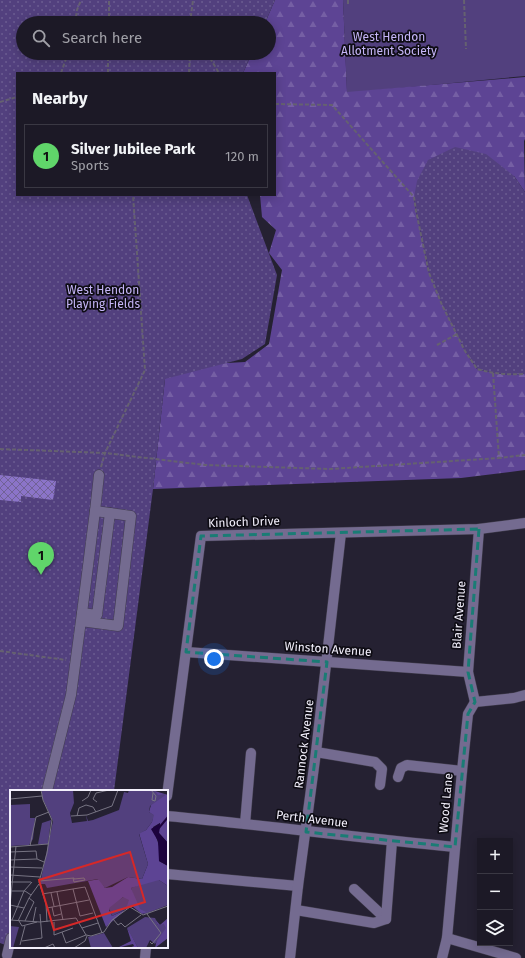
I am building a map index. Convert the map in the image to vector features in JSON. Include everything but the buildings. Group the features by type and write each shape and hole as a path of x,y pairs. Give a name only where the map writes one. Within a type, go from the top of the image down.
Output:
{"street":[{"path":"47,790 71,695 99,476"},
{"path":"82,617 118,626 131,516 95,511"},
{"path":"82,617 97,615 110,513"},
{"name":"Kinloch Drive","path":"168,790 201,536 478,529 525,523"},
{"name":"Blair Avenue","path":"475,702 468,672 478,529"},
{"name":"Rannock Avenue","path":"290,958 327,662 341,533"},
{"name":"Winston Avenue","path":"186,652 468,672"},
{"path":"475,702 514,698 525,695"},
{"name":"Wood Lane","path":"442,958 447,938 468,714 475,702"},
{"path":"316,752 375,762 382,768 380,784"},
{"path":"245,824 251,753"},
{"path":"398,777 400,768 407,765 462,771"},
{"name":"Perth Avenue","path":"168,816 455,847"},
{"path":"386,919 392,841"},
{"path":"168,874 298,886"},
{"path":"354,889 386,919"},
{"path":"296,910 374,924 386,919"},
{"path":"447,938 516,958"},
{"path":"7,955 10,942"},
{"path":"145,958 146,948"}],"path":[{"path":"77,16 81,0"},
{"path":"109,0 109,16"},
{"path":"191,16 193,0"},
{"path":"464,0 466,49"},
{"path":"61,72 66,60"},
{"path":"108,60 108,72"},
{"path":"189,72 190,60"},
{"path":"211,60 218,72"},
{"path":"0,102 16,96"},
{"path":"276,104 332,105 414,197 429,274 442,305 465,351 477,369 506,375 525,374"},
{"path":"99,476 105,453 145,370 133,196"},
{"path":"437,345 457,334"},
{"path":"493,373 498,458"},
{"path":"0,449 105,453 205,465 330,469 525,455"},
{"path":"0,651 76,661"}],"highlighted area":[{"path":"479,529 468,672 475,702 468,714 455,847 306,832 327,662 186,652 201,536"}],"green space":[{"name":"West Hendon Playing Fields","path":"0,0 275,0 268,16 16,16 16,60 249,60 243,72 16,72 16,196 247,196 277,275 265,344 242,359 165,379 153,489 114,790 10,790 10,947 0,943"},
{"path":"275,0 343,0 347,92 525,77 525,192 514,176 414,197 429,273 465,351 477,369 501,374 525,374 525,470 461,478 153,489 165,379 171,366 245,362 269,344 282,270 269,253 276,230 262,217 260,196 276,196 276,72 243,72 249,60 276,60 276,16 268,16"},
{"name":"West Hendon Allotment Society","path":"343,0 525,0 525,76 347,93"},
{"path":"455,147 486,154 514,176 525,192 525,374 501,374 477,369 465,351 442,305 429,273 414,197 417,181 428,160"}],"place":[{"name":"Silver Jubilee Park","path":"41,575"}]}
